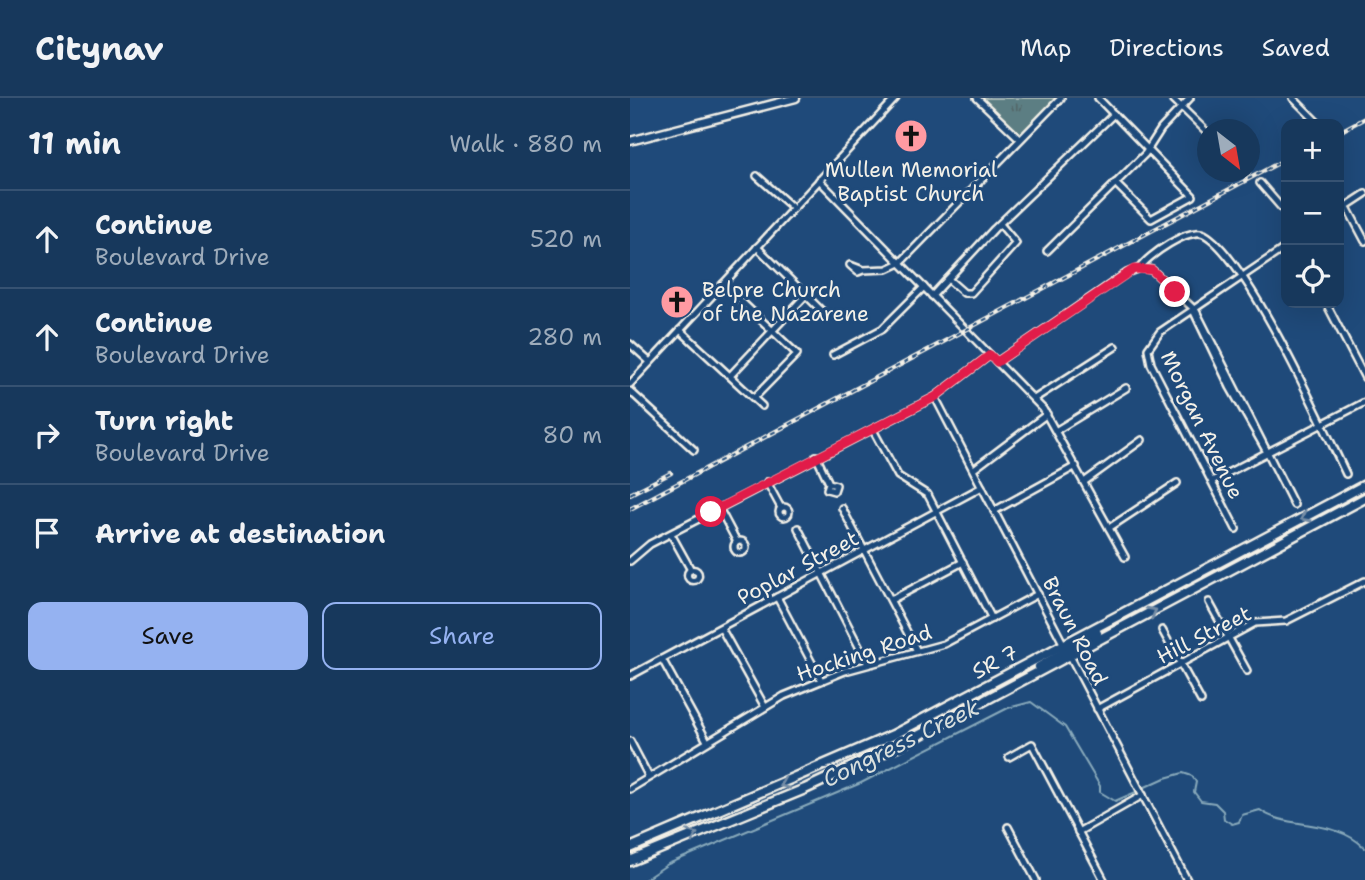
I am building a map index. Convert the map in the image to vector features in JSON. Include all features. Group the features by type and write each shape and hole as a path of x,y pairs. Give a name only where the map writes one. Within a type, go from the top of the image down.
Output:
{"highway":[{"name":"SR 7","path":"630,861 849,769 1005,690 1129,611 1365,485"},
{"name":"SR 7","path":"630,848 865,748 1067,650 1365,498"}],"main road":[{"path":"630,141 796,98"}],"street":[{"path":"630,384 897,98"},
{"path":"977,98 1020,139"},
{"path":"863,270 887,269 900,264 1061,98"},
{"path":"1098,98 1193,196 1151,219 1115,183"},
{"path":"1172,98 1197,122"},
{"path":"1047,251 1149,148 1190,98"},
{"path":"1293,98 1313,119"},
{"path":"932,296 1000,223 1114,114"},
{"path":"757,176 793,208"},
{"path":"819,180 1047,414 1125,556"},
{"path":"1260,183 1281,207"},
{"path":"1365,194 1345,206 1365,241"},
{"path":"948,279 964,293 971,293 1016,243 1000,223"},
{"path":"997,362 1127,273 1140,268 1168,245 1198,233 1207,237 1244,275 1346,474"},
{"path":"758,247 824,313"},
{"path":"1193,310 1281,250"},
{"path":"1140,268 1157,273 1193,310 1230,387 1294,505"},
{"path":"723,284 796,353 754,398"},
{"path":"833,355 880,330 924,288"},
{"path":"730,376 806,295"},
{"path":"1329,308 1365,378"},
{"name":"Morgan Avenue","path":"1193,310 1155,336 1147,349 1149,360 1236,529"},
{"path":"680,330 762,406"},
{"path":"630,344 650,362"},
{"path":"1034,399 1115,347"},
{"path":"630,561 642,549 816,456 935,397 990,355"},
{"path":"1057,430 1126,388"},
{"path":"630,391 694,450"},
{"name":"Braun Road","path":"935,397 1187,880"},
{"path":"1212,481 1365,402"},
{"path":"974,469 1047,414"},
{"path":"873,430 898,476 927,494 992,619"},
{"path":"1084,482 1142,440"},
{"path":"816,456 830,483"},
{"path":"994,510 1076,466"},
{"path":"767,482 781,508"},
{"path":"1109,528 1177,483"},
{"name":"Poplar Street","path":"630,676 982,487"},
{"path":"719,508 737,542"},
{"path":"842,508 917,651"},
{"path":"798,528 868,664"},
{"path":"671,534 691,570"},
{"path":"891,600 963,562"},
{"name":"Hill Street","path":"1097,709 1261,621 1286,621 1365,581"},
{"name":"Hocking Road","path":"630,789 765,707 821,680 868,664 944,644 1038,594"},
{"path":"777,597 821,680"},
{"path":"1209,602 1247,671"},
{"path":"721,628 765,707"},
{"path":"1162,630 1201,701"},
{"path":"662,659 707,741"},
{"path":"630,741 649,777"},
{"path":"1009,757 1032,744 1104,880"},
{"path":"1079,832 1143,795"},
{"path":"1008,827 1036,880"}],"green space":[{"path":"977,98 1061,98 1020,139"}],"waterway":[{"name":"Congress Creek","path":"644,880 668,864 861,783 1008,708 1031,702 1065,727 1100,786 1100,792 1115,801 1136,792"},
{"name":"Congress Creek","path":"1143,788 1183,773 1192,776 1196,782 1194,792 1201,801 1215,803 1223,811 1224,819 1232,824 1239,822 1242,815 1260,810 1283,820 1339,832 1353,838 1365,848"}],"railway":[{"path":"1344,129 1365,118"},
{"path":"630,509 1281,162"},
{"path":"630,494 671,473"}],"place":[{"name":"Mullen Memorial Baptist Church","path":"911,136"},
{"name":"Belpre Church of the Nazarene","path":"677,302"}],"route":[{"path":"711,512 935,397 956,384 990,355 997,362 1134,269 1152,270 1175,292"}]}
